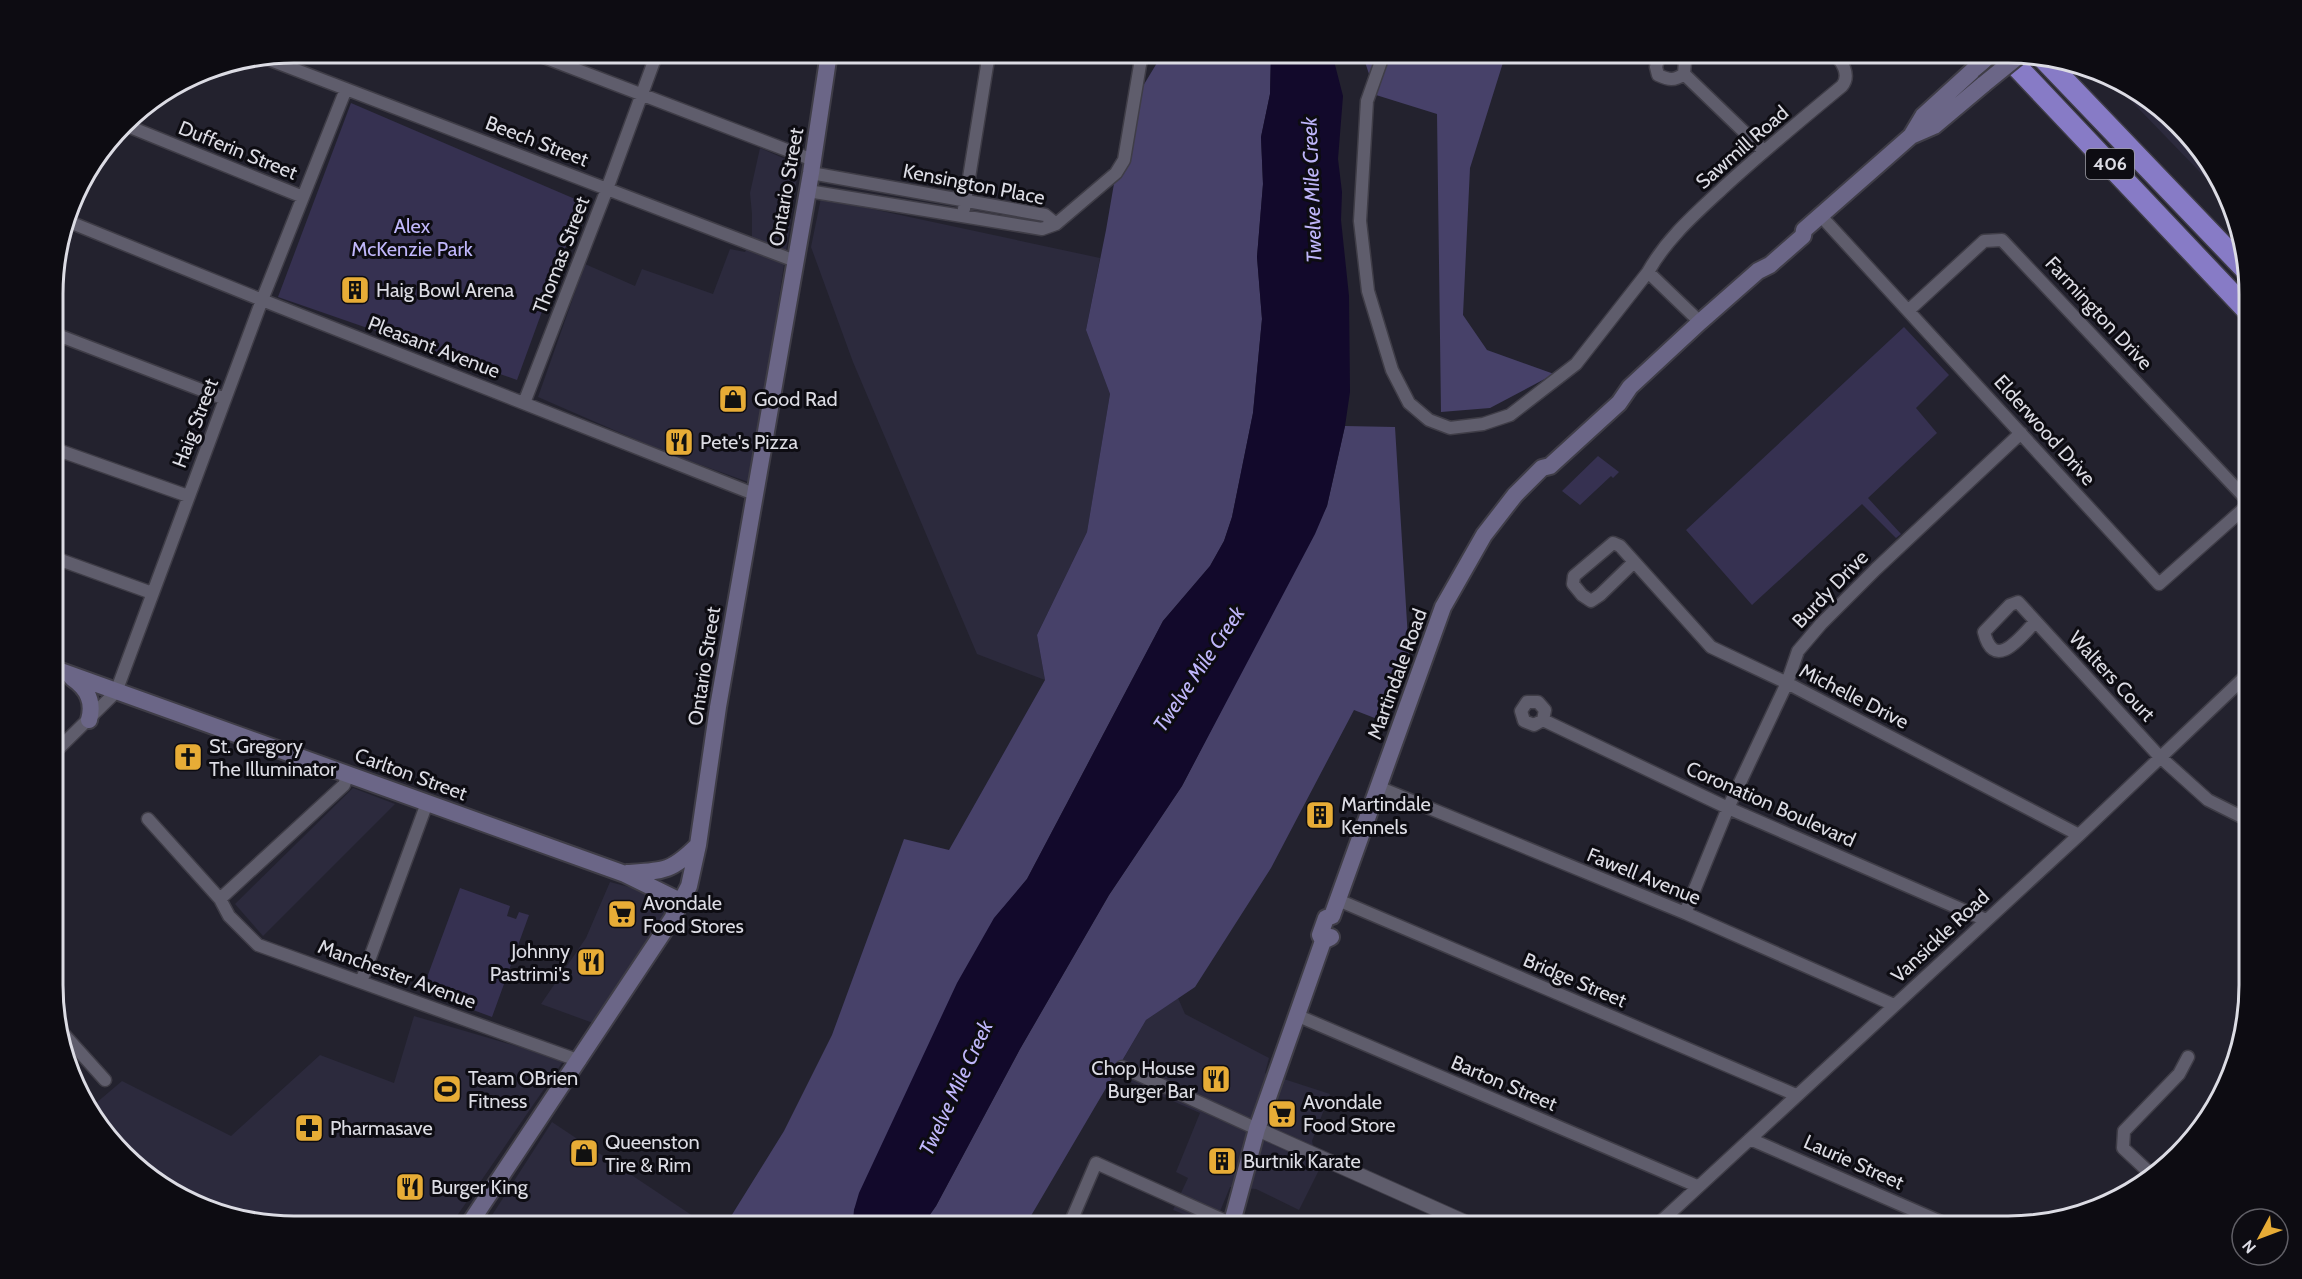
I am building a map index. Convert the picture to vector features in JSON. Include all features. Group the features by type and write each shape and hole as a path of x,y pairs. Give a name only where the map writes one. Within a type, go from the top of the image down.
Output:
{"highway":[{"name":"406","path":"2014,63 2239,301"},
{"name":"406","path":"2051,67 2236,260"}],"main road":[{"name":"Ontario Street","path":"475,1216 580,1061 682,902 689,886 698,845 718,707 754,494 808,191 827,63"},
{"name":"Martindale Road","path":"1911,136 1923,116 1979,63"},
{"name":"Martindale Road","path":"1234,1216 1257,1129 1323,941 1330,938 1336,921 1332,916 1377,787 1443,607 1484,535 1509,503 1542,468 1550,466 1619,403 1630,387 1700,322 1758,271 1770,265 1803,236 1804,230 1820,215 1911,136 1934,126 2010,63"},
{"name":"Carlton Street","path":"63,672 625,874 682,902"},
{"path":"63,673 82,685 89,697 92,710 89,720"},
{"path":"625,874 662,871 682,861 698,845"}],"street":[{"name":"Beech Street","path":"278,63 795,261"},
{"name":"Kensington Place","path":"561,63 641,94 812,167 965,201 1045,215 1056,224"},
{"name":"Thomas Street","path":"524,403 608,189 653,63"},
{"path":"963,216 987,63"},
{"path":"1056,224 1116,173 1124,160 1140,63"},
{"name":"Sawmill Road","path":"1380,63 1366,101 1360,221 1368,291 1392,370 1409,404 1429,420 1450,428 1483,424 1510,415 1576,364 1648,272 1678,229 1764,151 1846,82 1845,68 1841,63"},
{"path":"1657,63 1658,75 1668,80 1676,80 1684,74 1685,63"},
{"path":"1684,74 1764,151"},
{"name":"Haig Street","path":"63,744 116,692 262,300 346,89"},
{"name":"Dufferin Street","path":"134,128 303,197"},
{"name":"Kensington Place","path":"808,191 1042,229 1056,224"},
{"name":"Elderwood Drive","path":"1820,215 2160,584 2239,512"},
{"name":"Pleasant Avenue","path":"74,224 754,494"},
{"name":"Farmington Drive","path":"1909,310 1984,241 2002,240 2239,492"},
{"path":"1648,272 1700,322"},
{"path":"63,337 225,399"},
{"name":"Burdy Drive","path":"1685,913 1728,808 1787,683 1798,651 1821,624 1876,569 2021,433"},
{"path":"63,452 188,496"},
{"name":"Michelle Drive","path":"1634,562 1592,601 1582,595 1573,584 1574,576 1613,543 1620,546 1711,647 1787,683 2079,835"},
{"path":"63,561 152,593"},
{"name":"Walters Court","path":"2036,622 2159,756 2208,800 2239,816"},
{"name":"Vansickle Road","path":"1666,1216 2079,835 2159,756 2239,682"},
{"name":"Coronation Boulevard","path":"1543,720 1728,808 1986,920"},
{"path":"220,899 344,785 348,774"},
{"name":"Fawell Avenue","path":"1377,787 1685,913 1894,1005"},
{"path":"361,982 427,802"},
{"name":"Manchester Avenue","path":"148,819 220,899 229,916 258,945 580,1061"},
{"name":"Bridge Street","path":"1338,900 1796,1095"},
{"name":"Barton Street","path":"1296,1015 1697,1186"},
{"path":"70,1041 105,1080"},
{"path":"2146,1170 2123,1148 2124,1131 2179,1074 2188,1057"},
{"path":"1122,1067 1452,1216"},
{"name":"Laurie Street","path":"1750,1139 1927,1216"},
{"path":"1073,1216 1096,1163 1212,1216"}],"shaded area":[{"path":"1157,63 1271,63 1270,94 1261,137 1263,184 1257,257 1262,319 1253,413 1232,517 1224,541 1210,566 1163,621 1027,879 995,918 854,1210 854,1216 731,1216 784,1131 832,1035 904,839 949,850 1045,680 1037,635 1087,532 1110,394 1086,330 1126,114"},
{"path":"1365,63 1503,63 1470,168 1463,315 1487,350 1554,374 1490,408 1441,412 1437,114 1376,95"},
{"path":"2125,95 2160,120 2182,142 2210,183"},
{"path":"760,148 799,165 751,483 662,451 538,397 585,264 635,286 642,269 713,294 730,249 745,252 752,237 750,193"},
{"path":"821,198 1100,258 1086,330 1110,394 1087,532 1037,635 1045,680 977,654 853,362 811,247"},
{"path":"1345,426 1395,427 1409,655 1385,722 1354,710 1271,868 1195,987 1146,1020 1031,1216 929,1216 1020,1049 1109,895 1182,786 1327,506"},
{"path":"353,788 395,804 263,936 235,904"},
{"path":"610,882 663,896 665,916 593,1023 541,1004 586,938"},
{"path":"1178,998 1185,1014 1269,1058 1265,1073 1330,1094 1312,1141 1319,1170 1299,1210 1256,1189 1230,1187 1218,1216 1188,1216 1173,1210 1188,1178 1176,1172 1200,1113 1114,1075 1146,1020"},
{"path":"414,1016 564,1060 457,1216 279,1216 249,1212 219,1204 178,1185 153,1168 120,1137 96,1103 122,1081 231,1136 320,1055 394,1083"},
{"path":"552,1122 693,1216 491,1216"}],"green space":[{"name":"Alex McKenzie Park","path":"351,103 582,202 517,380 278,297"},
{"path":"1904,327 1949,375 1916,408 1937,433 1868,498 1901,534 1896,538 1862,504 1752,605 1686,530"},
{"path":"1598,456 1619,472 1613,478 1611,476 1580,505 1562,491"},
{"path":"460,888 510,906 507,916 516,919 519,912 529,915 492,1017 422,991"}],"water":[{"name":"Twelve Mile Creek","path":"1271,63 1335,63 1343,96 1338,159 1342,192 1341,220 1349,296 1350,392 1345,426 1327,506 1315,534 1182,786 1109,895 1020,1049 936,1206 929,1216 854,1216 859,1193 957,983 994,918 1027,879 1163,621 1210,566 1224,541 1232,517 1253,413 1262,319 1257,257 1263,184 1261,137 1270,94"}],"place":[{"name":"Haig Bowl Arena","path":"355,290"},
{"name":"Good Rad","path":"733,399"},
{"name":"Pete's Pizza","path":"679,442"},
{"name":"St. Gregory The Illuminator","path":"188,757"},
{"name":"Martindale Kennels","path":"1320,815"},
{"name":"Avondale Food Stores","path":"622,914"},
{"name":"Johnny Pastrimi's","path":"591,962"},
{"name":"Chop House Burger Bar","path":"1216,1079"},
{"name":"Team OBrien Fitness","path":"447,1089"},
{"name":"Avondale Food Store","path":"1282,1114"},
{"name":"Pharmasave","path":"309,1128"},
{"name":"Queenston Tire & Rim","path":"584,1153"},
{"name":"Burtnik Karate","path":"1222,1161"},
{"name":"Burger King","path":"410,1187"}]}
